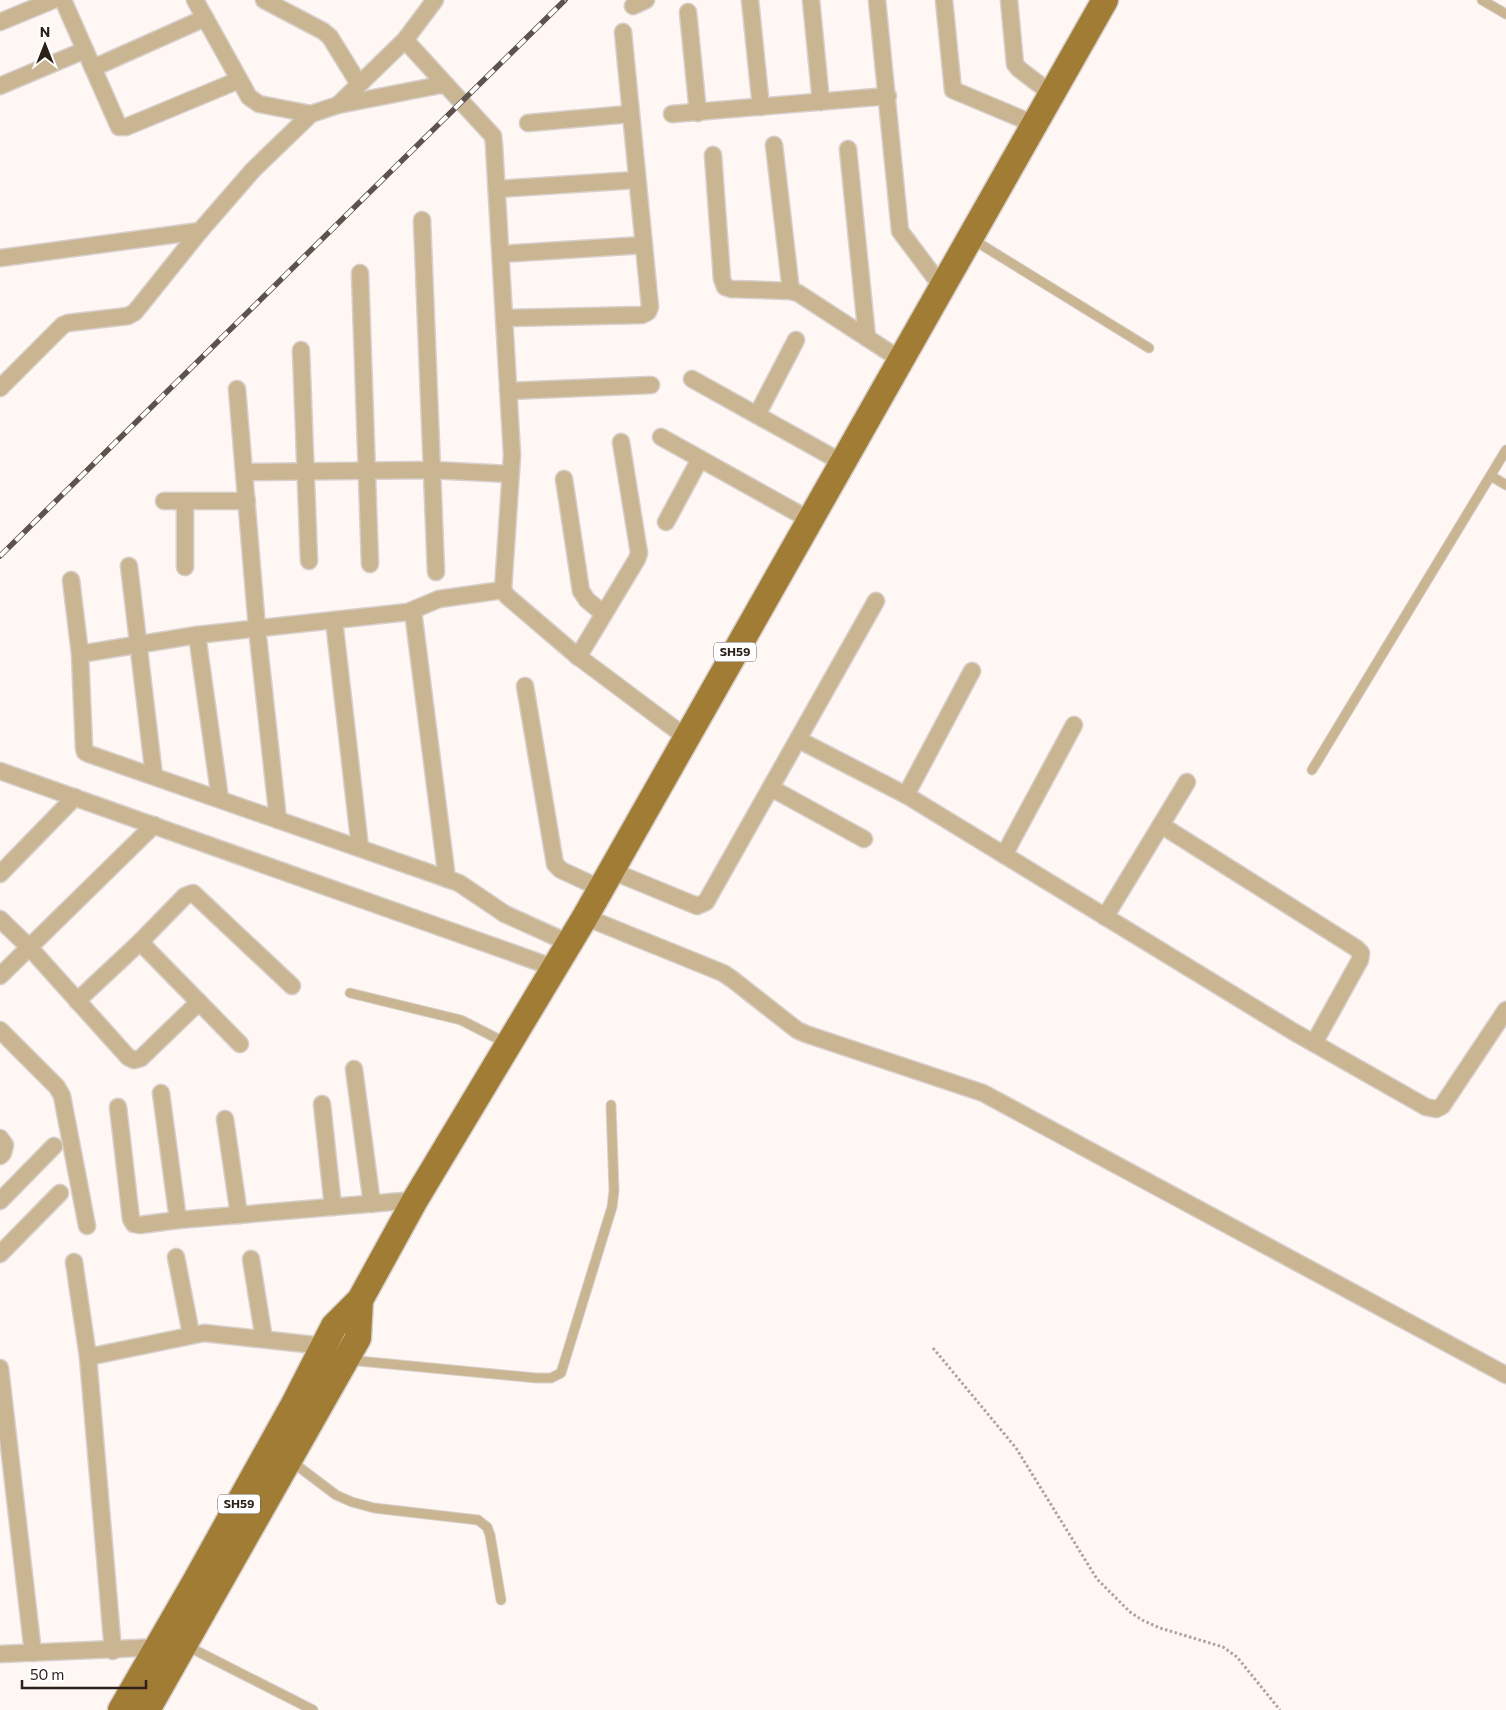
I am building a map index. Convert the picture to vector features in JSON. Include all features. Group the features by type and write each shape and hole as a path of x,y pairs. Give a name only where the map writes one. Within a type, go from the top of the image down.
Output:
{"main road":[{"name":"SH59","path":"121,1710 294,1404 334,1326 360,1300 415,1200 586,917 1105,0"},
{"name":"SH59","path":"147,1710 358,1338 360,1300"}],"street":[{"path":"195,0 249,97 259,104 311,114"},
{"path":"264,0 323,31 330,37 360,84"},
{"path":"338,105 405,40 435,0"},
{"path":"750,0 761,107"},
{"path":"810,0 821,102"},
{"path":"877,0 900,231 942,286"},
{"path":"944,0 953,90 1034,124"},
{"path":"1009,0 1015,64 1052,94"},
{"path":"0,22 65,1 119,127 126,127 240,80"},
{"path":"688,12 698,112"},
{"path":"93,68 205,18"},
{"path":"504,318 642,315 648,312 650,307 636,180 623,32"},
{"path":"405,40 493,136 512,455 503,590 507,596 578,657 687,738"},
{"path":"0,86 85,50"},
{"path":"0,388 63,325 128,316 135,312 200,231 253,170 311,114 338,105 440,85 447,86"},
{"path":"672,114 888,96"},
{"path":"528,123 630,114"},
{"path":"774,145 792,291"},
{"path":"848,149 867,338"},
{"path":"713,155 722,279 725,286 731,289 792,291 901,360"},
{"path":"497,189 636,180"},
{"path":"422,220 436,572"},
{"path":"0,258 200,231"},
{"path":"501,254 644,246"},
{"path":"360,273 370,564"},
{"path":"757,415 796,340"},
{"path":"301,350 309,561"},
{"path":"692,379 842,463"},
{"path":"508,391 651,386"},
{"path":"237,389 258,628 278,820"},
{"path":"661,437 810,520"},
{"path":"578,657 639,553 621,442"},
{"path":"666,522 700,459"},
{"path":"244,472 431,470 510,474"},
{"path":"564,480 581,591 587,600 604,614"},
{"path":"164,501 247,501"},
{"path":"185,501 185,567"},
{"path":"129,566 154,776"},
{"path":"71,580 80,654 85,752 447,878 464,885 505,914 569,943"},
{"path":"80,654 197,635 413,610 438,599 503,590"},
{"path":"525,686 555,864 561,870 607,880 697,906 706,902 876,601"},
{"path":"413,610 447,878"},
{"path":"334,620 360,848"},
{"path":"197,635 220,799"},
{"path":"906,795 972,671"},
{"path":"1004,855 1074,725"},
{"path":"799,740 906,795 1314,1043 1426,1106 1436,1109 1442,1106 1506,1010"},
{"path":"0,771 555,968"},
{"path":"1105,917 1187,782"},
{"path":"771,788 864,839"},
{"path":"0,874 75,797"},
{"path":"0,976 154,825"},
{"path":"1161,825 1356,948 1361,953 1360,960 1314,1043"},
{"path":"77,1001 140,942 185,896 193,893 292,986"},
{"path":"586,917 723,973 797,1030 806,1034 983,1093 1506,1375"},
{"path":"0,919 30,948 128,1057 134,1060 140,1058 198,1002"},
{"path":"140,942 240,1044"},
{"path":"0,1030 57,1087 62,1096 87,1226"},
{"path":"354,1069 372,1204"},
{"path":"161,1093 178,1220"},
{"path":"322,1104 333,1207"},
{"path":"118,1106 131,1220 134,1224 140,1225 178,1220 415,1200"},
{"path":"225,1119 240,1215"},
{"path":"0,1138 4,1146 3,1153 0,1156"},
{"path":"0,1201 54,1146"},
{"path":"0,1254 60,1194"},
{"path":"176,1257 191,1334"},
{"path":"251,1260 264,1339"},
{"path":"74,1262 88,1356 113,1651"},
{"path":"88,1356 191,1334 204,1333 324,1346"},
{"path":"0,1368 34,1653"},
{"path":"0,1654 113,1651 184,1645"}],"lane":[{"path":"1482,0 1506,14"},
{"path":"970,238 1149,348"},
{"path":"1312,770 1506,450"},
{"path":"1491,476 1506,484"},
{"path":"350,992 461,1020 509,1045"},
{"path":"346,1360 536,1378 551,1378 561,1373 612,1207 614,1191 611,1105"},
{"path":"289,1459 336,1496 352,1502 374,1508 478,1520 487,1527 490,1535 501,1600"},
{"path":"184,1645 313,1710"}],"path":[{"path":"933,1348 1016,1448 1097,1579 1130,1612 1142,1620 1160,1628 1223,1647 1230,1651 1280,1710"}],"railway":[{"path":"0,556 565,0"}]}
